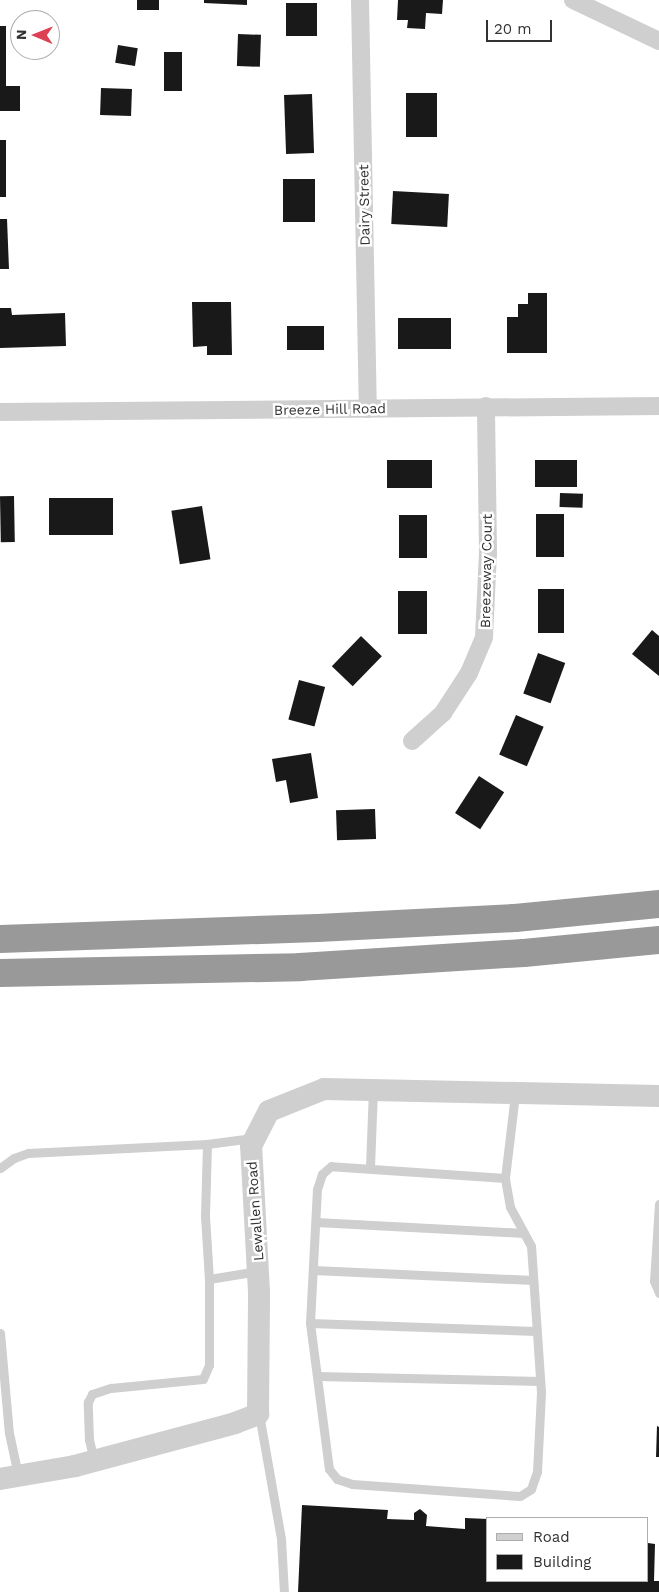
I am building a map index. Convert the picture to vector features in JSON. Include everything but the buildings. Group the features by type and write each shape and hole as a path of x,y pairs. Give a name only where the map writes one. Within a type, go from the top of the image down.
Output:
{"highway":[{"path":"0,939 318,928 505,919 659,904"},
{"path":"0,972 300,967 524,953 659,940"}],"street":[{"name":"Dairy Street","path":"360,0 368,409"},
{"path":"573,0 659,41"},
{"name":"Breeze Hill Road","path":"0,412 368,409 486,406 659,406"},
{"name":"Breezeway Court","path":"412,741 443,713 469,674 484,636 488,553 486,406"},
{"name":"Lewallen Road","path":"258,1414 258,1271 251,1146 269,1111 324,1089 659,1096"},
{"path":"9,1477 94,1461 258,1414"}],"lane":[{"path":"370,1167 373,1090"},
{"path":"505,1178 370,1167 331,1166 322,1174 318,1189 310,1323 329,1469 337,1479 352,1484 520,1496 531,1489 537,1472 540,1381 531,1246 510,1207 505,1178 516,1093"},
{"path":"0,1168 14,1158 28,1153 207,1144 255,1138"},
{"path":"94,1461 89,1440 88,1402 92,1394 112,1388 202,1379 209,1365 209,1279 205,1216 207,1144"},
{"path":"659,1204 654,1281 659,1293"},
{"path":"316,1222 524,1233"},
{"path":"313,1270 533,1280"},
{"path":"209,1279 258,1271"},
{"path":"310,1323 536,1331"},
{"path":"0,1333 9,1477"},
{"path":"317,1376 540,1381"},
{"path":"258,1414 281,1539 284,1592"}]}
